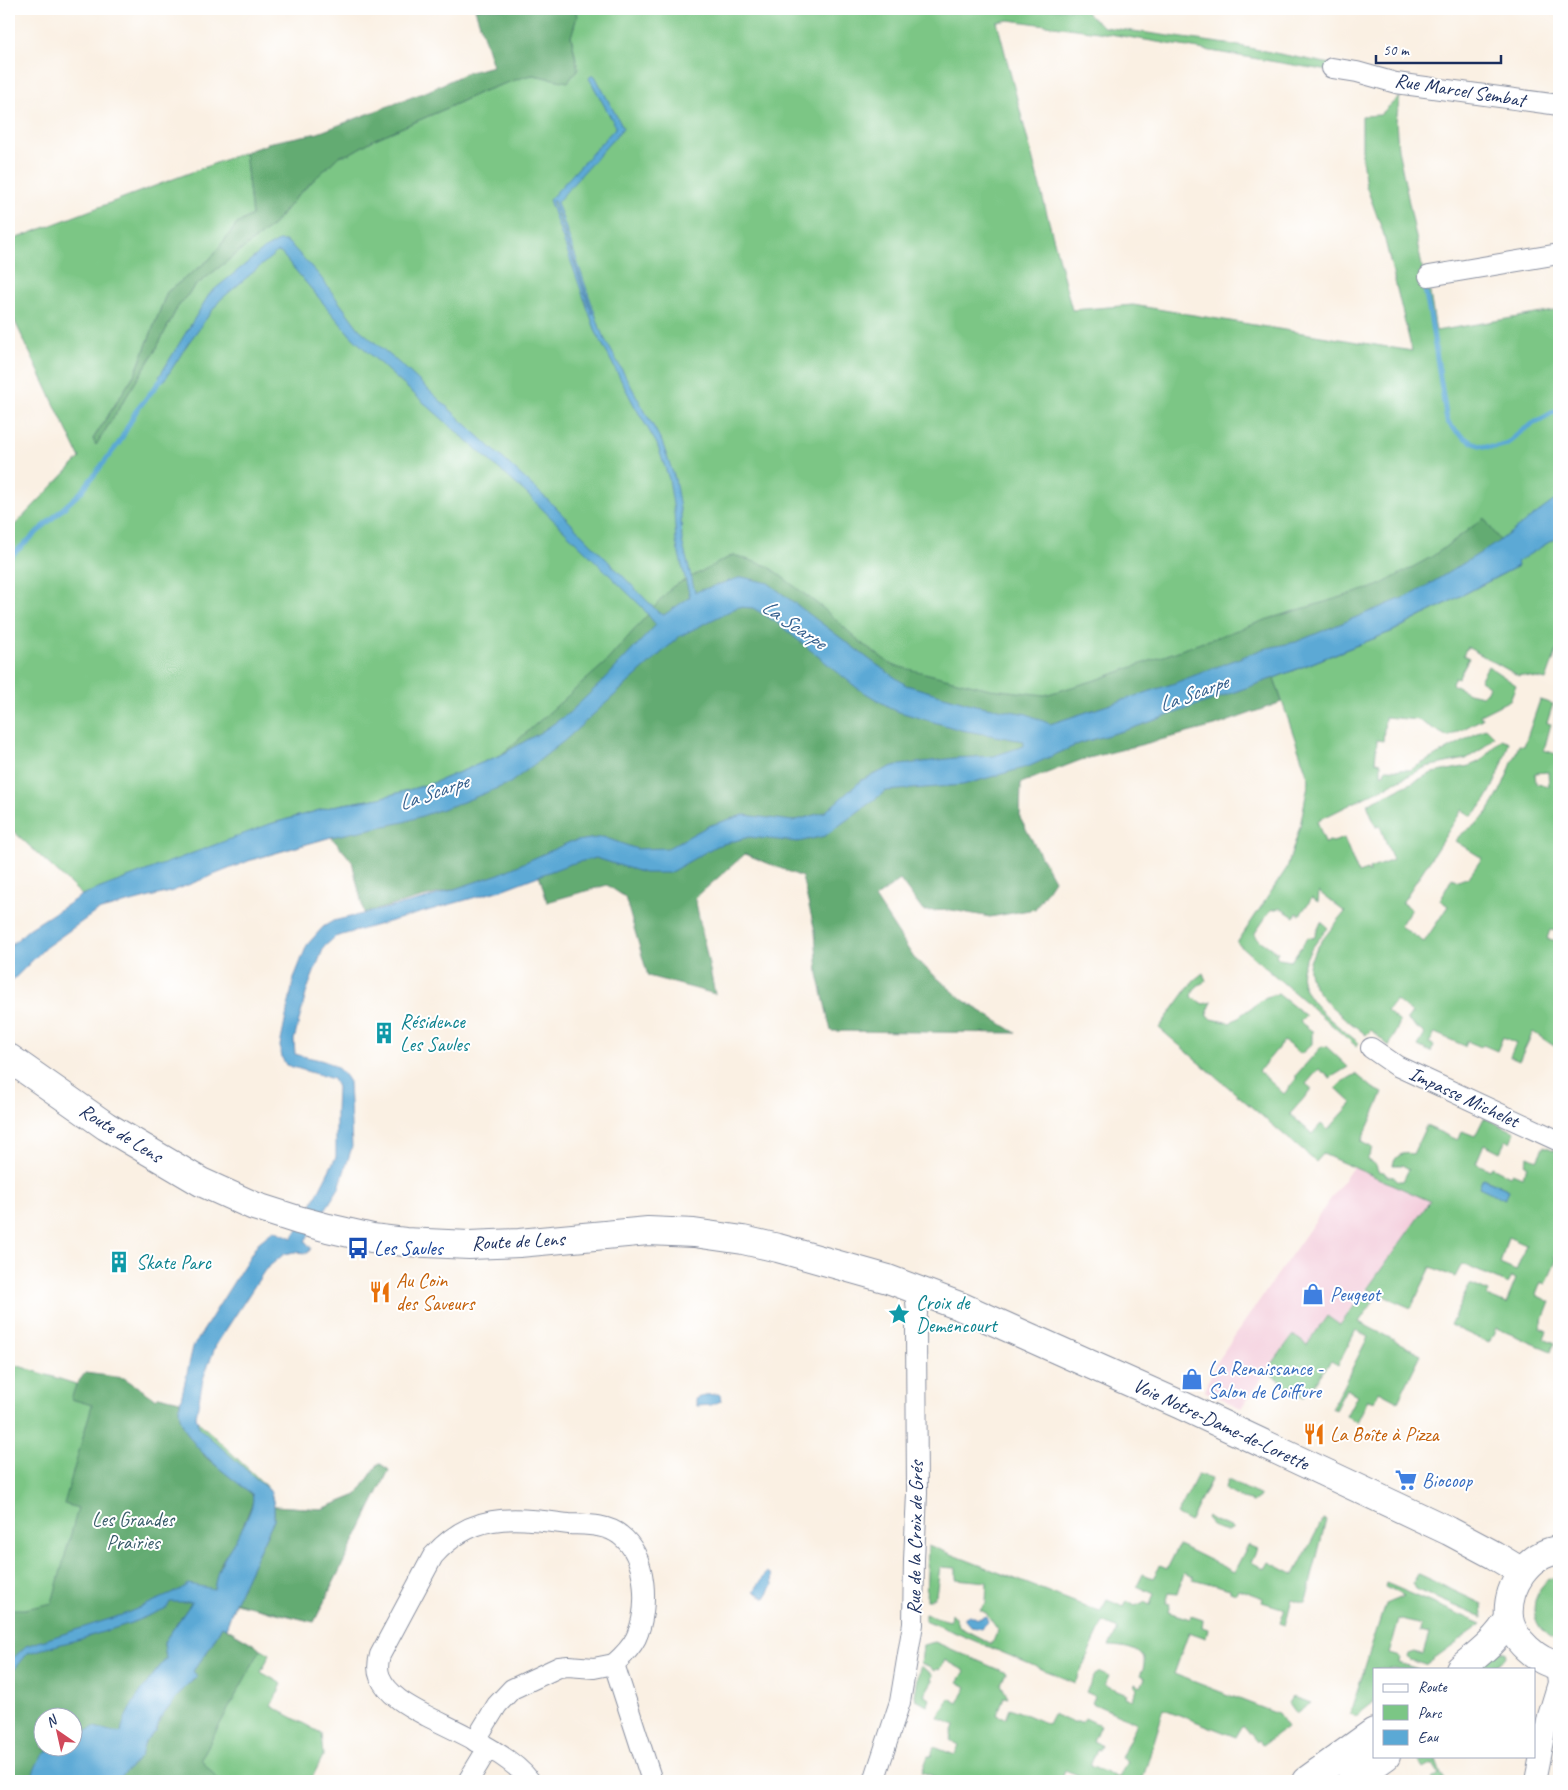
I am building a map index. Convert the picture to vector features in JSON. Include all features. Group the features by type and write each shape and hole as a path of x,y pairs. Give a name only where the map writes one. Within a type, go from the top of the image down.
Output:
{"main road":[{"name":"Route de Lens","path":"9,1058 106,1126 193,1177 254,1206 307,1223 365,1237 405,1242 469,1245 520,1243 648,1231 694,1233 743,1240 778,1248 880,1276 915,1290"},
{"name":"Voie Notre-Dame-de-Lorette","path":"915,1290 962,1307 1005,1326 1350,1484 1449,1531 1522,1572"},
{"path":"1461,1668 1503,1630 1509,1619 1513,1588 1522,1572 1542,1556 1559,1550"},
{"path":"1509,1619 1517,1637 1543,1664"},
{"path":"1306,1781 1373,1733"},
{"path":"1351,1781 1383,1758"}],"street":[{"name":"Rue Marcel Sembat","path":"1332,68 1396,82 1559,105"},
{"path":"1429,276 1559,254"},
{"name":"Impasse Michelet","path":"1371,1048 1397,1066 1559,1141"},
{"name":"Rue de la Croix de Grés","path":"874,1781 900,1702 914,1624 917,1493 917,1313 915,1290"},
{"path":"468,1781 481,1745 497,1705 512,1689 559,1667 594,1668 614,1664 629,1649 635,1638 643,1614 644,1603 644,1591 639,1565 635,1553 622,1536 605,1527 516,1518 493,1520 466,1530 440,1549 427,1566 380,1655 378,1672 381,1679 386,1687 403,1702 481,1745 510,1762 530,1781"},
{"path":"614,1664 652,1781"},
{"path":"1535,1781 1548,1716 1558,1683 1543,1664"}],"shaded area":[{"name":"Peugeot","path":"1353,1167 1430,1201 1340,1325 1327,1316 1307,1345 1292,1335 1241,1408 1204,1391 1217,1361"}],"green space":[{"path":"475,9 575,9 577,16 571,37 578,69 568,82 533,75 481,92 375,139 349,154 339,156 298,195 272,226 194,287 177,308 155,351 96,445 93,439 136,372 167,292 210,259 237,224 252,215 245,152 267,143 318,133 428,91 466,73 493,66"},
{"path":"575,9 1083,9 1104,27 1234,45 1341,66 1335,72 1098,32 1009,20 997,22 1072,310 1133,305 1412,351 1383,232 1366,186 1362,158 1362,116 1380,115 1400,96 1396,121 1398,149 1425,281 1429,287 1436,331 1559,310 1558,518 1131,715 516,763 180,873 119,882 82,895 9,827 9,531 80,458 9,309 9,241 245,152 252,215 237,224 210,259 167,292 136,372 93,439 96,445 155,351 177,308 194,287 272,226 298,195 339,156 349,154 375,139 481,92 524,76 533,75 568,81 578,69 571,36 577,16"},
{"path":"1484,518 1518,566 1393,631 1274,678 1282,702 1215,726 1081,760 1021,783 1020,818 1054,880 1035,909 990,917 952,910 923,911 900,880 875,898 914,958 963,1000 1016,1033 831,1031 818,974 815,931 802,877 745,854 695,898 715,994 648,976 625,897 607,885 547,902 537,867 364,913 352,861 331,837 251,860 270,824 338,805 380,798 433,783 501,755 605,663 672,587 733,555 768,566 824,609 859,641 892,665 990,689 1045,695 1099,679 1268,619 1378,586 1433,556"},
{"path":"1559,536 1559,644 1546,680 1519,676 1467,647 1463,655 1469,658 1458,678 1455,677 1452,682 1453,685 1469,693 1482,696 1489,686 1480,680 1488,666 1516,685 1510,700 1480,715 1482,719 1448,737 1418,720 1385,717 1383,741 1377,740 1375,762 1381,763 1381,774 1384,774 1385,769 1410,770 1486,728 1494,736 1482,749 1466,759 1426,767 1317,821 1325,843 1344,838 1358,873 1367,870 1370,872 1369,869 1393,860 1380,826 1376,827 1367,804 1432,773 1469,766 1481,761 1501,739 1509,742 1499,772 1485,801 1472,816 1462,810 1402,903 1411,909 1400,926 1424,942 1448,906 1440,900 1452,878 1458,881 1469,877 1482,858 1455,841 1482,819 1494,802 1504,784 1519,745 1524,746 1540,700 1553,704 1547,723 1551,724 1544,750 1559,755 1559,932 1550,930 1547,939 1554,940 1559,946 1559,1038 1554,1046 1533,1032 1519,1061 1510,1057 1516,1043 1503,1037 1497,1051 1467,1041 1465,1046 1435,1033 1429,1043 1434,1045 1431,1052 1418,1046 1425,1034 1407,1020 1412,1013 1396,1000 1387,1011 1400,1022 1389,1046 1371,1030 1366,1035 1337,1012 1326,1002 1311,981 1309,970 1311,959 1322,941 1345,912 1319,892 1318,902 1312,898 1300,915 1297,913 1294,917 1280,908 1271,910 1255,933 1255,937 1278,952 1276,955 1279,959 1291,961 1308,937 1314,938 1321,922 1328,928 1308,955 1301,977 1304,988 1311,999 1330,1019 1359,1043 1356,1046 1237,943 1287,868 1300,826 1309,780 1274,678 1393,631 1518,566 1516,562","holes":["1548,772 1549,786 1536,784 1535,773"]},
{"path":"1203,973 1206,981 1195,989 1192,997 1203,1004 1212,1002 1206,1015 1212,1019 1230,1023 1266,997 1278,994 1306,1016 1300,1022 1312,1031 1312,1044 1301,1054 1284,1041 1259,1071 1284,1094 1296,1079 1296,1075 1322,1046 1327,1047 1348,1067 1330,1078 1319,1069 1306,1084 1312,1089 1290,1114 1312,1134 1321,1124 1328,1130 1352,1103 1336,1088 1356,1074 1373,1088 1383,1093 1361,1142 1373,1148 1367,1160 1376,1165 1378,1171 1384,1172 1387,1176 1403,1181 1409,1169 1402,1165 1393,1165 1394,1162 1400,1155 1406,1153 1413,1154 1426,1126 1458,1140 1462,1131 1475,1136 1484,1118 1515,1132 1510,1142 1506,1140 1500,1152 1484,1144 1476,1163 1490,1170 1492,1167 1510,1176 1512,1173 1522,1177 1528,1166 1525,1164 1528,1156 1537,1160 1544,1146 1559,1152 1559,1246 1554,1257 1557,1259 1546,1284 1541,1282 1536,1295 1550,1302 1540,1328 1547,1331 1544,1338 1555,1343 1551,1351 1496,1328 1489,1343 1450,1325 1470,1284 1489,1292 1487,1296 1506,1304 1516,1279 1512,1277 1508,1284 1462,1264 1455,1277 1431,1267 1411,1308 1379,1294 1359,1322 1421,1354 1398,1401 1379,1391 1374,1402 1368,1400 1357,1422 1346,1416 1357,1395 1346,1389 1335,1410 1332,1408 1368,1337 1356,1330 1338,1365 1331,1361 1304,1397 1293,1391 1295,1388 1292,1386 1289,1389 1278,1384 1280,1381 1267,1371 1293,1335 1307,1345 1327,1316 1340,1325 1364,1293 1372,1297 1374,1292 1367,1289 1430,1201 1323,1154 1316,1162 1159,1028 1194,980","holes":["1484,1178 1509,1190 1479,1187","1508,1237 1526,1245 1516,1271 1500,1264"]},
{"name":"Les Grandes Prairies","path":"9,1363 101,1392 185,1409 260,1480 271,1492 274,1506 322,1509 357,1495 379,1463 389,1470 314,1622 235,1603 226,1628 270,1654 261,1672 282,1684 271,1706 321,1733 323,1756 311,1780 9,1781"},
{"name":"Les Grandes Prairies","path":"85,1373 124,1378 156,1399 159,1396 180,1401 179,1408 205,1457 252,1494 253,1501 240,1533 220,1564 214,1589 192,1602 164,1642 166,1659 149,1680 160,1719 182,1690 197,1677 193,1671 222,1626 261,1649 201,1759 219,1781 9,1781 9,1609 25,1609 52,1603 78,1508 64,1504 92,1405 71,1399 76,1385"},
{"path":"379,1463 389,1470 314,1622 235,1602 274,1519 274,1506 322,1509 357,1495"},
{"path":"1198,1474 1212,1478 1190,1522 1177,1515"},
{"path":"1228,1480 1261,1496 1253,1502 1242,1499 1224,1489"},
{"path":"1207,1516 1233,1528 1222,1531 1206,1518"},
{"path":"1323,1519 1326,1520 1305,1603 1292,1599 1285,1625 1280,1623 1285,1609 1262,1602 1263,1598 1238,1589 1236,1593 1230,1591 1230,1589 1193,1579 1194,1577 1184,1573 1177,1594 1169,1593 1166,1603 1170,1604 1168,1612 1190,1619 1191,1616 1203,1620 1202,1627 1208,1629 1206,1638 1189,1632 1174,1674 1278,1714 1287,1727 1262,1745 1259,1740 1257,1742 1243,1725 1236,1737 1164,1709 1142,1781 1076,1781 1078,1775 1065,1770 1062,1779 1067,1781 937,1781 938,1778 922,1772 928,1756 931,1756 934,1747 955,1755 959,1745 950,1740 955,1725 938,1718 949,1698 958,1703 967,1687 958,1682 965,1671 945,1660 939,1670 935,1671 921,1663 923,1645 935,1642 1006,1673 1001,1684 1008,1698 1004,1697 997,1715 1006,1718 1010,1708 1048,1724 1053,1714 1071,1722 1082,1722 1085,1718 1100,1725 1093,1741 1101,1745 1099,1750 1097,1749 1090,1766 1119,1778 1127,1761 1121,1758 1137,1723 1092,1703 1095,1697 1086,1692 1095,1675 1100,1672 1109,1676 1105,1685 1127,1694 1125,1697 1132,1700 1137,1689 1135,1687 1136,1684 1141,1687 1145,1678 1140,1675 1144,1664 1144,1659 1141,1655 1132,1649 1109,1646 1118,1629 1103,1622 1075,1683 925,1620 925,1614 950,1621 951,1613 959,1627 992,1644 998,1630 986,1613 980,1610 986,1603 987,1582 956,1579 956,1568 940,1567 936,1595 930,1600 926,1600 928,1545 1100,1612 1107,1600 1124,1607 1127,1601 1135,1606 1144,1602 1150,1605 1154,1594 1137,1586 1143,1574 1153,1578 1160,1566 1167,1569 1179,1545 1234,1572 1248,1545 1257,1549 1251,1562 1265,1569 1269,1562 1294,1575"},
{"path":"1418,1574 1482,1604 1483,1618 1416,1589 1413,1583"},
{"path":"1559,1575 1559,1641 1543,1631 1538,1624 1534,1607 1539,1591 1544,1584 1551,1578"},
{"path":"1386,1583 1482,1624 1425,1665 1409,1660 1407,1657 1408,1654 1414,1652 1423,1654 1429,1634 1420,1632 1421,1625 1399,1619 1389,1654 1400,1657 1399,1663 1415,1668 1373,1668 1373,1703 1356,1716 1350,1714 1385,1604 1404,1596 1385,1587"},
{"path":"1498,1651 1505,1652 1506,1656 1496,1666 1474,1668"},
{"path":"920,1666 933,1675 931,1679 933,1680 924,1695 930,1699 927,1705 916,1699 915,1695"},
{"path":"1292,1697 1311,1703 1296,1714 1288,1703"},
{"path":"1424,1758 1436,1758 1441,1774 1446,1781 1433,1781 1432,1779 1439,1774 1433,1764 1424,1769 1419,1762"}],"water":[{"name":"La Scarpe","path":"591,76 595,76 623,128 557,202 602,334 662,442 675,479 681,515 682,541 695,592 742,577 768,583 906,685 975,705 1027,714 1050,724 1172,684 1263,649 1296,642 1415,593 1495,544 1559,497 1559,536 1517,562 1518,566 1393,631 1274,678 1133,728 1081,743 1030,766 963,785 886,791 825,836 798,842 749,837 716,846 669,873 644,873 596,858 570,864 501,890 335,937 324,947 307,990 294,1040 295,1054 332,1064 344,1074 349,1082 352,1147 339,1188 305,1241 311,1248 308,1253 294,1252 284,1254 265,1270 216,1345 203,1379 196,1416 199,1428 271,1492 274,1519 235,1602 226,1628 222,1626 193,1671 197,1676 182,1691 160,1719 156,1731 145,1742 141,1756 119,1779 114,1781 30,1781 41,1758 82,1758 82,1733 94,1727 118,1733 121,1732 123,1723 133,1703 166,1659 164,1642 192,1602 170,1602 167,1608 131,1623 28,1653 9,1676 9,1662 26,1646 125,1614 178,1591 188,1584 214,1589 220,1565 251,1509 252,1494 218,1467 196,1445 181,1421 179,1408 193,1347 258,1243 274,1230 292,1238 304,1220 336,1157 337,1087 333,1079 286,1065 282,1058 280,1046 294,978 307,945 323,927 333,921 422,900 499,874 570,842 603,837 637,849 668,848 708,826 744,815 793,821 825,812 862,780 893,766 955,758 994,756 1024,746 1024,741 961,730 896,711 857,688 776,622 753,608 738,607 680,636 564,741 510,783 463,802 404,822 331,837 251,860 173,891 97,911 46,947 9,984 9,947 29,929 82,895 270,824 338,805 380,798 433,783 501,755 543,731 569,713 603,681 656,625 642,607 525,492 351,336 281,253 277,252 220,300 189,342 164,381 159,377 210,293 263,250 279,241 285,241 290,244 319,275 359,329 406,369 552,504 658,612 664,615 690,597 676,542 669,479 657,444 634,405 596,332 549,200 616,127 589,78","holes":["552,201 554,201 592,313"]},
{"path":"1483,1178 1509,1190 1505,1199 1479,1187"},
{"path":"720,1394 721,1401 711,1405 697,1406 695,1399 705,1395"},
{"path":"767,1572 772,1575 773,1585 765,1598 754,1591"},
{"path":"970,1615 978,1619 986,1616 988,1622 981,1629 971,1627 965,1620 965,1617"}],"waterway":[{"path":"1423,279 1447,421 1458,433 1480,445 1496,447 1507,444 1527,428 1559,409"},
{"path":"9,558 81,492 119,443 136,411 165,375"}],"place":[{"name":"Résidence Les Saules","path":"384,1033"},
{"name":"Les Saules","path":"358,1248"},
{"name":"Skate Parc","path":"119,1262"},
{"name":"Au Coin des Saveurs","path":"380,1292"},
{"name":"Peugeot","path":"1313,1294"},
{"name":"Croix de Demencourt","path":"899,1314"},
{"name":"La Renaissance - Salon de Coiffure","path":"1192,1379"},
{"name":"La Boîte à Pizza","path":"1314,1434"},
{"name":"Biocoop","path":"1406,1480"}]}
